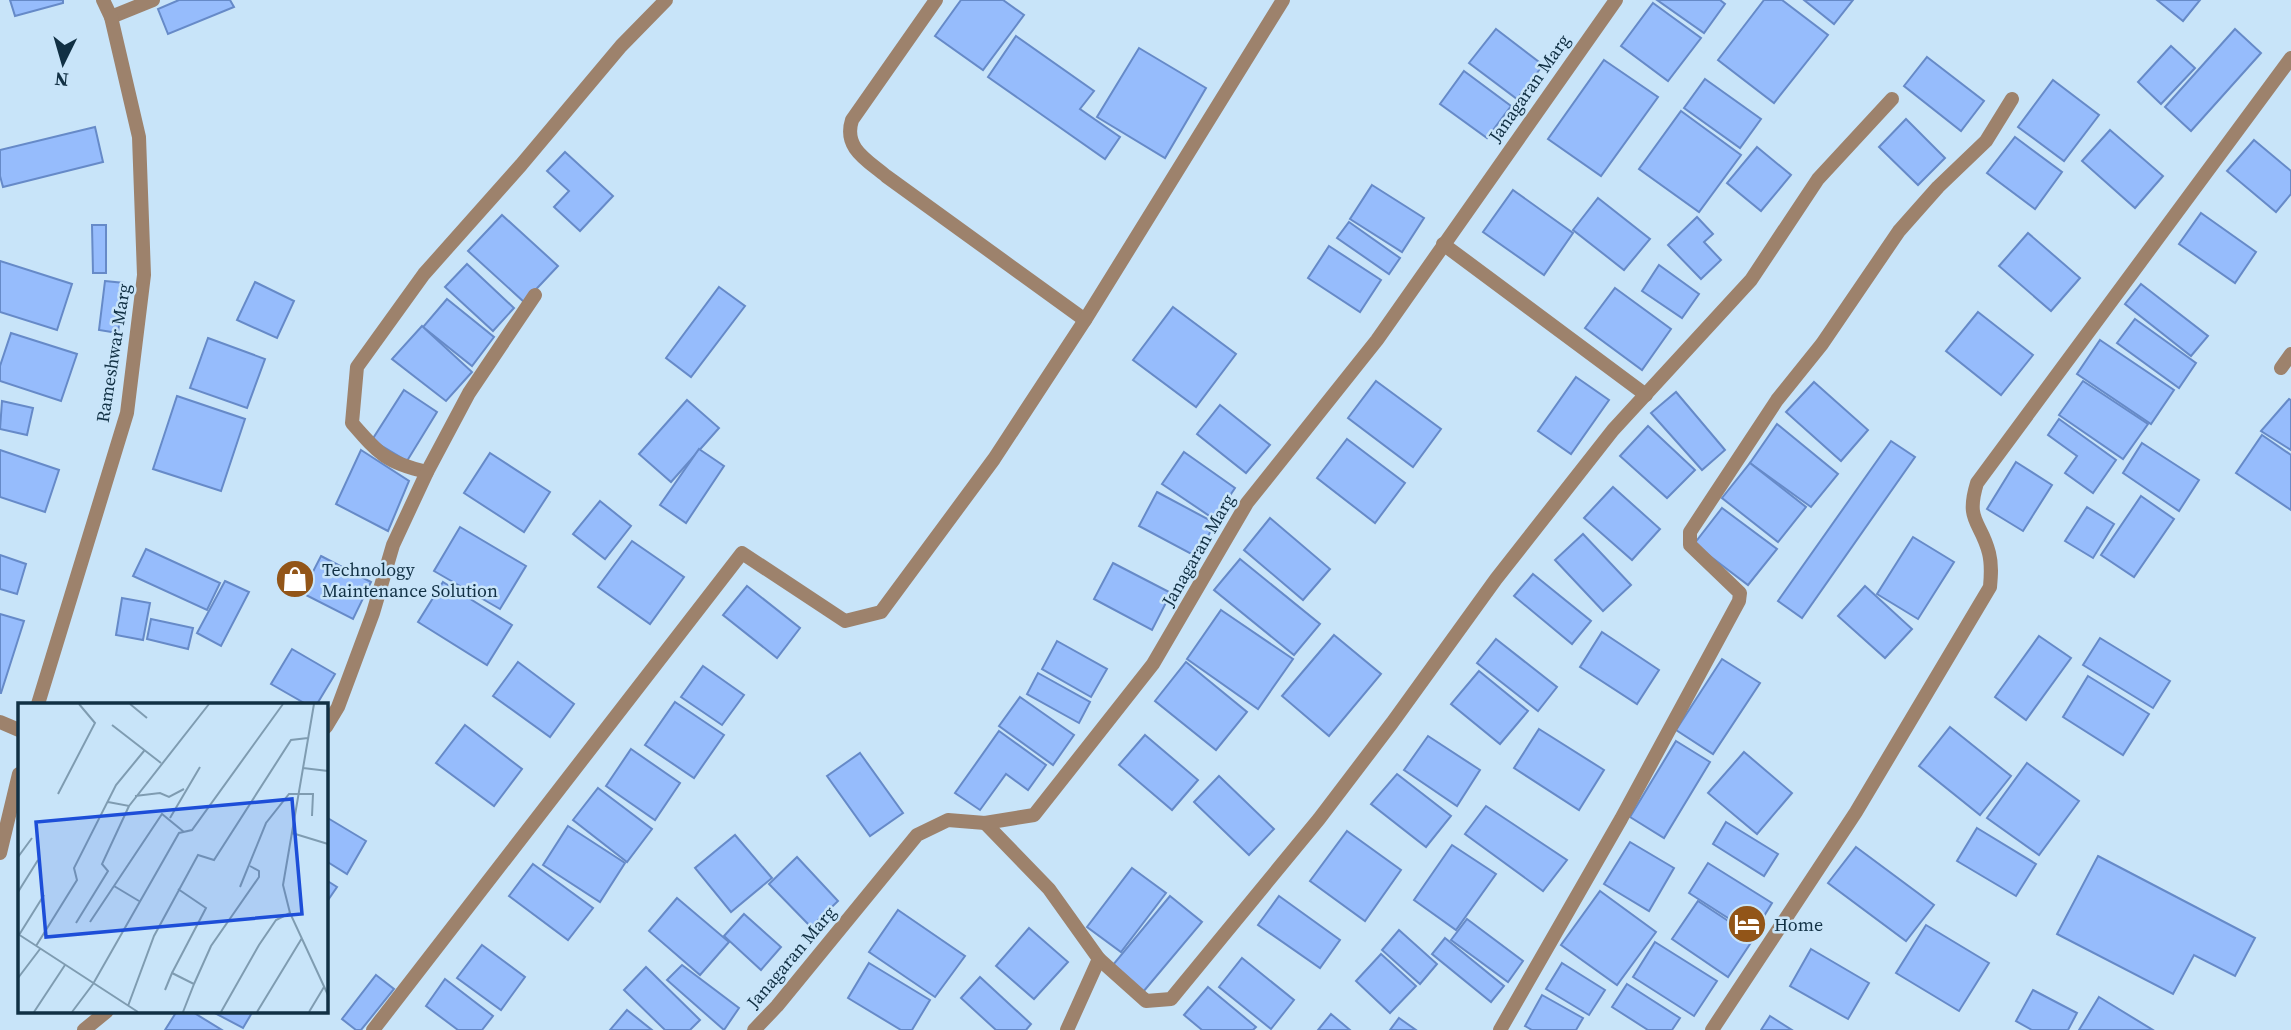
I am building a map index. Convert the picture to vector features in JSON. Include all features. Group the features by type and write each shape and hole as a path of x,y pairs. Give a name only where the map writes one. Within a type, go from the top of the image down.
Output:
{"street":[{"name":"Rameshwar Marg","path":"39,703 127,413 144,275 139,137 111,18 103,0"},
{"path":"111,18 153,0"},
{"path":"426,472 406,467 379,453 352,423 357,367 424,274 621,46 666,0"},
{"path":"936,0 852,120 849,129 851,143 886,176 1085,320"},
{"path":"373,1030 742,553 845,621 881,612 995,459 1085,320 1283,0"},
{"name":"Janagaran Marg","path":"754,1030 777,1006 917,835 948,820 985,824 1034,815 1153,664 1247,503 1377,340 1616,0"},
{"path":"1712,1030 1856,812 1990,587 1992,570 1989,551 1976,526 1971,502 1977,483 2291,58"},
{"path":"985,824 1049,889 1099,959 1146,1001 1171,999 1319,819 1496,579 1613,430 1751,280 1818,178 1866,130 1892,99"},
{"path":"1500,1030 1614,831 1739,601 1740,593 1690,545 1690,532 1777,400 1822,344 1899,231 1938,187 1986,141 2012,99"},
{"path":"1443,244 1646,395"},
{"path":"327,725 338,707 373,613 393,545 426,472 469,393 535,295"},
{"path":"2281,368 2291,354"},
{"path":"0,722 18,730"},
{"path":"0,853 18,778"},
{"path":"1067,1030 1099,959"},
{"path":"84,1030 106,1012"}],"building":[{"path":"10,0 63,0 63,3 15,16"},
{"path":"179,0 230,0 234,7 168,34 158,9"},
{"path":"961,0 1003,0 1024,15 983,70 935,36"},
{"path":"1657,0 1720,0 1725,4 1704,33"},
{"path":"1764,0 1782,0 1828,35 1774,103 1718,60"},
{"path":"1804,0 1853,0 1834,24"},
{"path":"2157,0 2200,0 2183,21"},
{"path":"1653,3 1701,38 1668,81 1621,46"},
{"path":"1496,29 1543,65 1517,99 1469,63"},
{"path":"2235,29 2261,53 2191,131 2165,107"},
{"path":"1016,36 1094,91 1080,109 1120,137 1105,159 988,77"},
{"path":"2171,46 2195,68 2161,104 2138,82"},
{"path":"1139,48 1206,88 1165,158 1097,117"},
{"path":"1927,57 1984,101 1961,131 1904,86"},
{"path":"1604,60 1658,97 1601,176 1548,139"},
{"path":"1464,71 1511,106 1487,138 1440,104"},
{"path":"1705,79 1761,119 1740,148 1684,108"},
{"path":"2053,80 2099,115 2064,161 2018,127"},
{"path":"1681,111 1741,155 1699,212 1639,169"},
{"path":"1906,119 1945,158 1918,185 1879,147"},
{"path":"95,127 103,162 3,187 0,176 0,150"},
{"path":"2110,130 2163,176 2135,208 2082,161"},
{"path":"2015,137 2062,172 2035,209 1987,173"},
{"path":"2254,140 2291,171 2291,194 2276,212 2227,171"},
{"path":"1757,147 1791,175 1761,211 1727,183"},
{"path":"565,152 613,196 580,231 554,207 569,191 547,171"},
{"path":"1372,185 1424,218 1402,252 1350,219"},
{"path":"1513,190 1573,233 1544,275 1483,232"},
{"path":"1598,198 1650,239 1624,270 1573,230"},
{"path":"2201,213 2256,252 2235,283 2179,244"},
{"path":"502,215 558,266 524,302 468,251"},
{"path":"1697,217 1713,234 1704,242 1721,260 1701,279 1668,245"},
{"path":"1349,222 1400,258 1389,274 1337,238"},
{"path":"92,225 106,225 106,273 93,273"},
{"path":"2028,233 2080,278 2051,311 1999,266"},
{"path":"1329,246 1381,280 1360,312 1308,278"},
{"path":"0,261 72,284 57,330 0,312"},
{"path":"467,264 514,308 493,331 445,287"},
{"path":"1659,265 1699,294 1682,318 1642,291"},
{"path":"105,281 124,283 118,333 99,330"},
{"path":"255,282 294,301 277,338 237,320"},
{"path":"2141,284 2208,336 2191,356 2125,304"},
{"path":"719,287 745,306 691,377 666,358"},
{"path":"1615,288 1671,329 1642,370 1585,328"},
{"path":"447,299 494,337 472,366 423,327"},
{"path":"1173,307 1236,354 1196,407 1133,360"},
{"path":"1978,312 2033,355 2001,395 1946,351"},
{"path":"2135,319 2196,363 2179,388 2117,343"},
{"path":"422,326 472,372 446,401 392,359"},
{"path":"11,333 77,354 61,401 0,381 0,366"},
{"path":"208,338 265,359 247,408 190,388"},
{"path":"2100,340 2174,390 2151,424 2077,374"},
{"path":"1576,377 1609,400 1571,454 1538,431"},
{"path":"1376,381 1441,429 1413,467 1348,418"},
{"path":"2083,381 2148,424 2123,459 2059,415"},
{"path":"1814,382 1868,430 1841,461 1786,412"},
{"path":"404,390 437,412 407,461 372,440"},
{"path":"1676,392 1725,450 1702,470 1651,413"},
{"path":"177,396 245,419 221,491 153,469"},
{"path":"2289,399 2291,400 2291,450 2261,431"},
{"path":"687,400 719,428 671,482 639,454"},
{"path":"2,401 33,408 27,435 0,429"},
{"path":"1220,405 1270,445 1246,473 1197,434"},
{"path":"2059,419 2116,460 2093,493 2065,473 2077,456 2048,435"},
{"path":"1777,424 1838,474 1811,507 1750,463"},
{"path":"1648,426 1695,470 1667,498 1620,456"},
{"path":"2262,435 2291,455 2291,510 2236,473"},
{"path":"1347,439 1405,483 1375,523 1317,478"},
{"path":"1891,441 1915,457 1802,618 1778,601"},
{"path":"2142,443 2199,480 2179,511 2123,473"},
{"path":"699,449 724,466 686,523 660,505"},
{"path":"0,450 59,470 45,512 0,497"},
{"path":"361,450 409,481 388,531 336,504"},
{"path":"1184,452 1235,488 1214,519 1162,484"},
{"path":"490,453 550,492 524,532 464,493"},
{"path":"2016,462 2052,485 2023,531 1987,509"},
{"path":"1750,463 1806,507 1778,542 1722,498"},
{"path":"1613,487 1660,529 1632,560 1584,518"},
{"path":"1157,492 1215,523 1197,557 1139,526"},
{"path":"2141,496 2174,519 2134,577 2101,555"},
{"path":"600,501 631,526 605,559 573,534"},
{"path":"2087,507 2114,524 2093,558 2065,541"},
{"path":"1722,508 1777,549 1748,585 1694,544"},
{"path":"1270,518 1330,569 1303,600 1244,550"},
{"path":"460,527 526,566 500,609 434,571"},
{"path":"1583,534 1631,585 1603,611 1555,560"},
{"path":"1913,537 1954,562 1918,619 1877,594"},
{"path":"632,541 684,577 650,624 598,587"},
{"path":"146,549 220,583 207,610 133,576"},
{"path":"0,555 26,564 17,594 0,589"},
{"path":"321,556 371,582 353,619 302,593"},
{"path":"1240,559 1320,624 1294,655 1214,590"},
{"path":"1113,563 1171,593 1152,630 1094,599"},
{"path":"1533,574 1591,621 1572,644 1514,596"},
{"path":"225,581 249,592 221,646 197,633"},
{"path":"443,582 512,625 487,665 418,622"},
{"path":"747,586 800,628 777,658 723,615"},
{"path":"1865,586 1912,629 1885,658 1838,616"},
{"path":"122,598 150,603 143,640 116,635"},
{"path":"1221,610 1293,659 1258,709 1187,659"},
{"path":"0,614 24,621 1,693 0,693"},
{"path":"151,619 193,628 188,649 147,639"},
{"path":"1602,632 1659,670 1637,704 1580,667"},
{"path":"1334,635 1381,674 1329,736 1282,696"},
{"path":"2039,636 2071,658 2026,720 1995,697"},
{"path":"2100,638 2170,681 2153,708 2083,665"},
{"path":"1496,639 1557,687 1538,711 1477,663"},
{"path":"1057,641 1107,669 1091,697 1042,669"},
{"path":"292,649 335,674 318,703 304,703 271,684"},
{"path":"1722,659 1760,683 1713,754 1676,730"},
{"path":"518,662 574,704 550,737 493,696"},
{"path":"1186,662 1247,712 1216,750 1155,701"},
{"path":"703,666 744,695 722,725 681,697"},
{"path":"1479,671 1528,711 1500,744 1451,704"},
{"path":"1038,673 1090,702 1079,723 1027,694"},
{"path":"2088,676 2149,714 2123,755 2063,717"},
{"path":"1020,697 1074,735 1053,765 999,726"},
{"path":"675,702 724,735 694,778 645,745"},
{"path":"465,725 522,769 494,806 436,763"},
{"path":"1950,727 2011,776 1980,815 1919,766"},
{"path":"1539,729 1604,770 1579,810 1514,768"},
{"path":"999,731 1046,765 1028,790 1006,774 980,810 955,793"},
{"path":"1145,735 1198,780 1172,810 1119,765"},
{"path":"1428,736 1480,770 1457,806 1404,770"},
{"path":"1676,741 1710,762 1664,838 1630,817"},
{"path":"631,749 680,783 655,820 606,786"},
{"path":"1744,752 1792,793 1757,834 1708,793"},
{"path":"860,753 903,813 870,836 827,776"},
{"path":"2027,763 2079,801 2039,855 1987,818"},
{"path":"1397,774 1451,816 1426,847 1371,804"},
{"path":"1219,776 1274,829 1249,855 1194,802"},
{"path":"598,788 652,829 627,862 573,820"},
{"path":"1486,806 1567,860 1543,891 1465,834"},
{"path":"327,818 366,841 347,874 327,862"},
{"path":"1726,822 1778,854 1764,876 1713,844"},
{"path":"568,826 625,863 600,902 543,865"},
{"path":"1977,828 2036,864 2016,896 1957,861"},
{"path":"1347,831 1401,870 1365,921 1310,881"},
{"path":"735,835 772,878 731,912 695,868"},
{"path":"1630,842 1674,868 1649,911 1604,884"},
{"path":"1452,845 1496,874 1456,930 1414,900"},
{"path":"1856,847 1934,905 1906,941 1828,883"},
{"path":"2098,856 2255,938 2235,976 2194,955 2173,994 2057,934"},
{"path":"797,857 838,901 811,927 769,884"},
{"path":"1708,863 1772,903 1753,934 1689,893"},
{"path":"533,864 593,908 568,940 509,896"},
{"path":"1132,868 1166,893 1121,952 1087,927"},
{"path":"327,881 337,887 327,902"},
{"path":"1600,891 1656,932 1617,985 1561,945"},
{"path":"1170,896 1202,922 1143,992 1112,966"},
{"path":"1279,896 1340,940 1320,968 1258,925"},
{"path":"677,898 729,942 700,975 649,931"},
{"path":"1698,901 1754,938 1728,977 1672,939"},
{"path":"898,910 965,956 935,997 869,952"},
{"path":"744,914 781,947 761,970 724,936"},
{"path":"1467,919 1523,961 1508,982 1451,940"},
{"path":"1926,925 1989,963 1959,1011 1896,973"},
{"path":"1029,928 1068,962 1034,999 996,966"},
{"path":"1399,930 1437,964 1420,984 1382,950"},
{"path":"1445,938 1504,986 1491,1002 1432,954"},
{"path":"1655,942 1717,981 1694,1016 1633,977"},
{"path":"482,945 525,977 501,1010 457,978"},
{"path":"1811,949 1869,983 1848,1019 1790,986"},
{"path":"1381,954 1416,986 1390,1013 1356,981"},
{"path":"1242,958 1294,1000 1271,1029 1219,987"},
{"path":"869,963 930,1000 912,1030 901,1030 848,998"},
{"path":"1562,963 1605,990 1589,1015 1546,989"},
{"path":"682,965 739,1008 724,1030 667,980"},
{"path":"646,967 700,1020 690,1030 665,1030 624,990"},
{"path":"376,975 394,989 361,1030 356,1030 342,1019"},
{"path":"980,977 1031,1024 1026,1030 996,1030 961,998"},
{"path":"445,979 493,1016 482,1030 458,1030 426,1006"},
{"path":"1627,984 1680,1018 1672,1030 1648,1030 1612,1007"},
{"path":"1208,987 1256,1027 1253,1030 1202,1030 1184,1015"},
{"path":"2033,990 2077,1013 2068,1030 2032,1030 2016,1021"},
{"path":"1542,995 1583,1018 1576,1030 1532,1030 1525,1026"},
{"path":"2099,997 2153,1030 2079,1030"},
{"path":"627,1010 652,1030 610,1030"},
{"path":"176,1012 193,1012 222,1030 165,1030"},
{"path":"213,1012 252,1012 243,1028"},
{"path":"1331,1014 1350,1030 1318,1030"},
{"path":"1770,1016 1792,1030 1761,1030"},
{"path":"1399,1018 1416,1030 1390,1030"}],"place":[{"name":"Technology Maintenance Solution","path":"295,579"},
{"name":"Home","path":"1747,924"}]}
